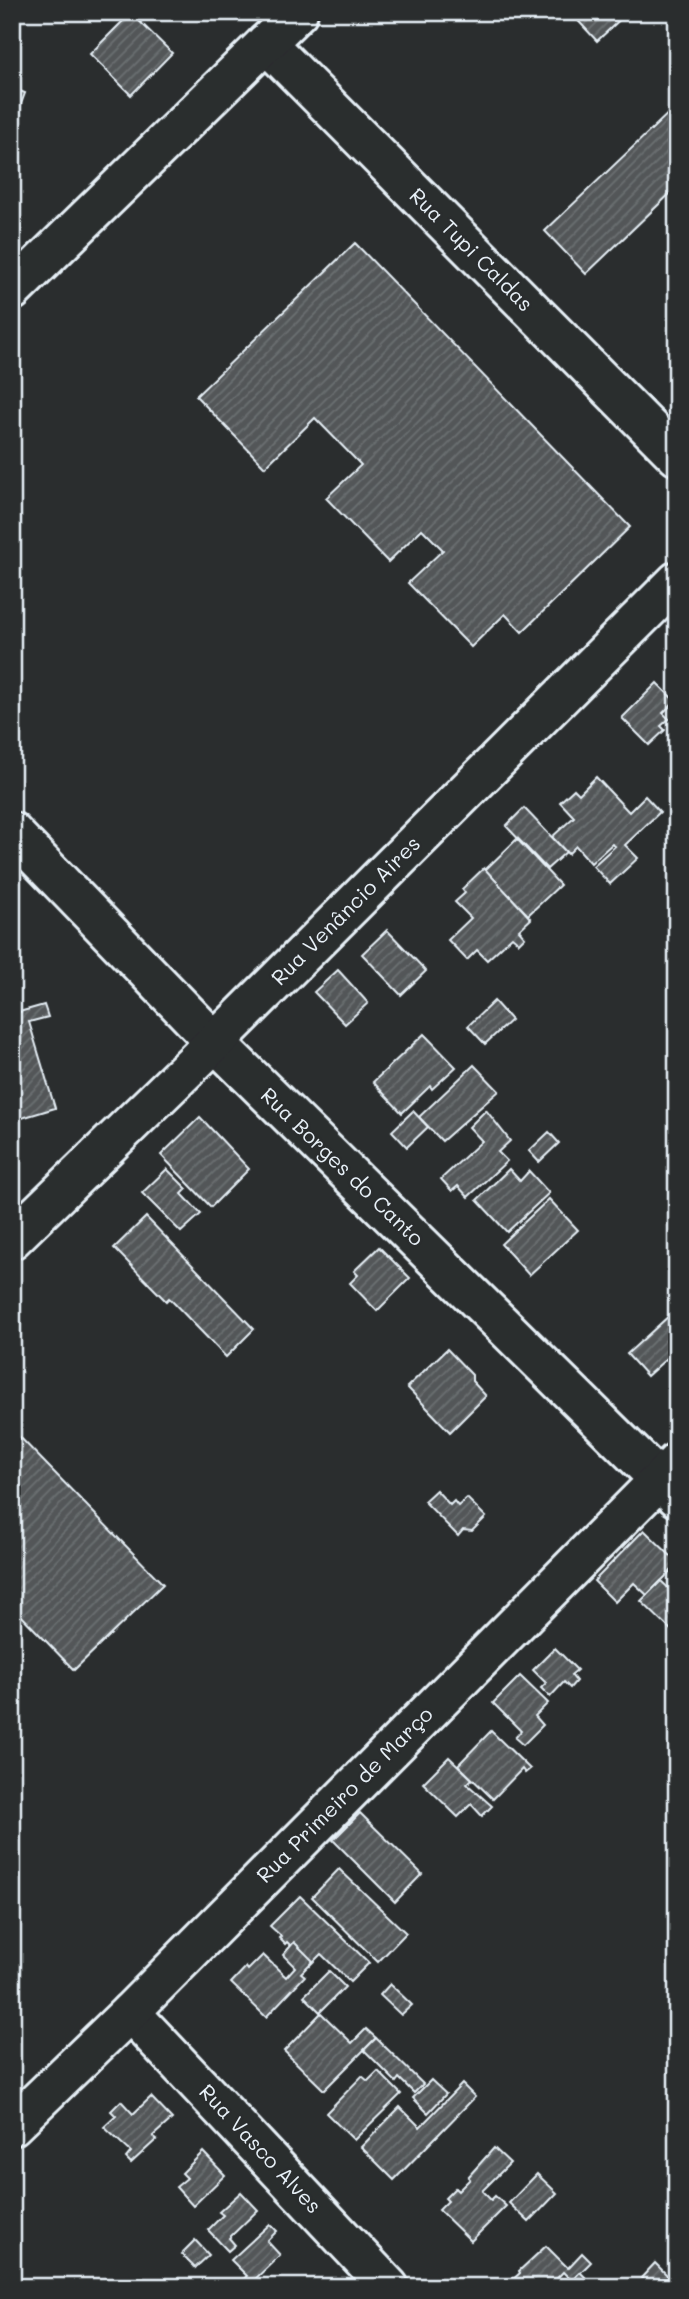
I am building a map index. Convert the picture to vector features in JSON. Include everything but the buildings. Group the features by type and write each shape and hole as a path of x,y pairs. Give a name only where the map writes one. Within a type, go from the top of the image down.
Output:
{"street":[{"path":"12,292 298,12"},
{"name":"Rua Tupi Caldas","path":"266,43 677,456"},
{"name":"Rua Venâncio Aires","path":"12,1239 215,1042 677,581"},
{"name":"Rua Borges do Canto","path":"12,832 215,1042 671,1479"},
{"name":"Rua Primeiro de Março","path":"12,2126 671,1479"},
{"name":"Rua Vasco Alves","path":"130,2012 389,2287"}]}
